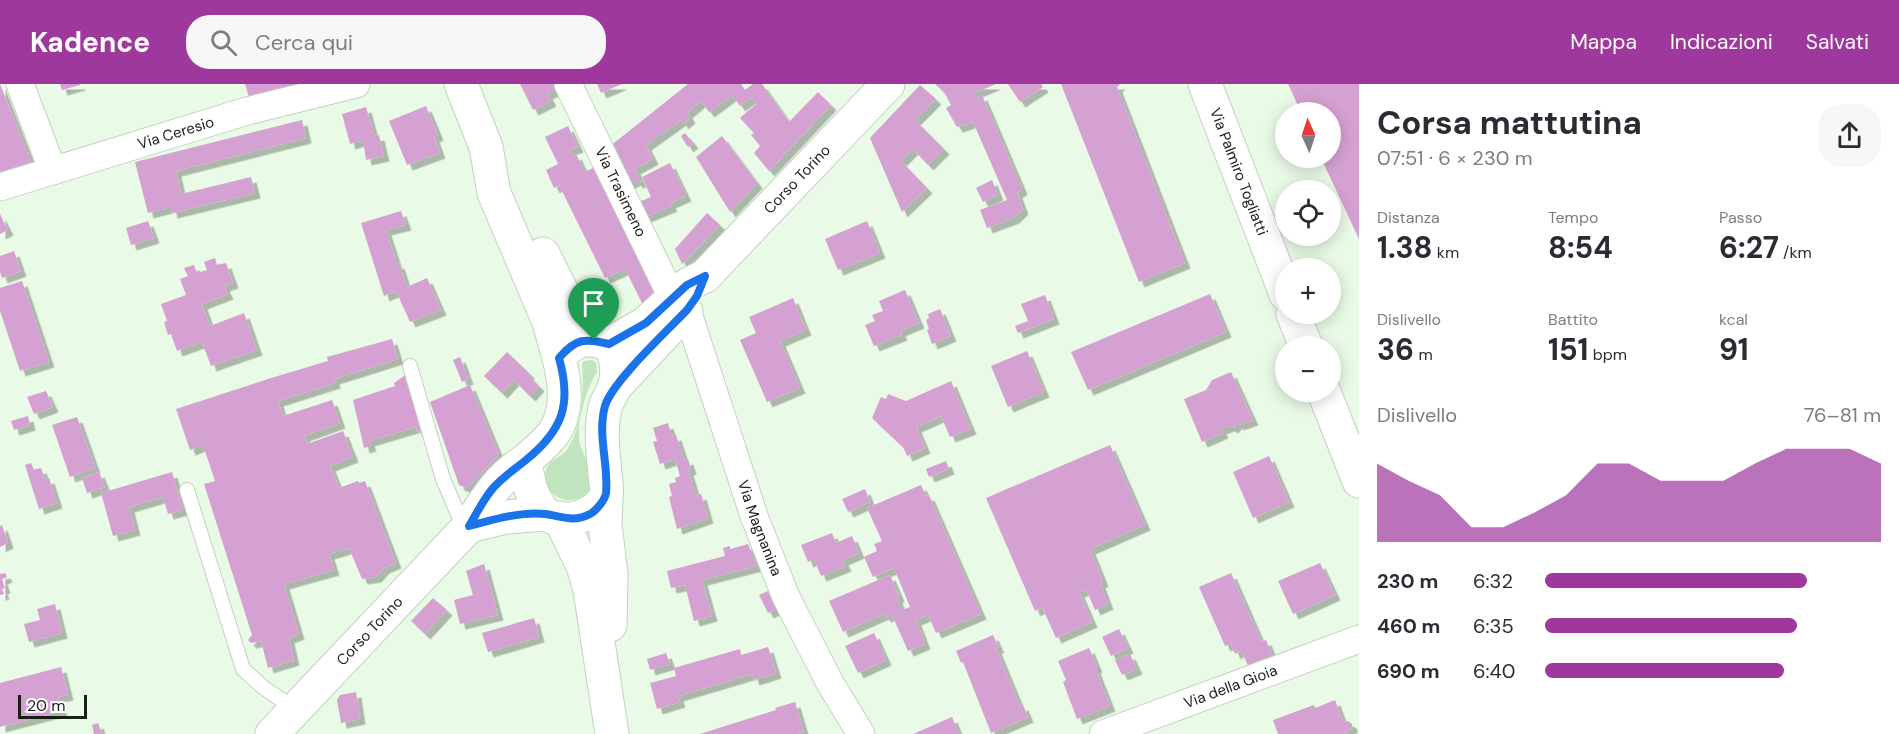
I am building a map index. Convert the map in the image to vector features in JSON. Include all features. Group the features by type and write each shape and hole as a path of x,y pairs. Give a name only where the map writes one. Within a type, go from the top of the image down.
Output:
{"main road":[{"path":"461,84 486,147 510,182 569,306 601,342 614,351 616,361 614,388 605,406 602,436 606,495 605,524 611,574 606,692"},
{"name":"Corso Torino","path":"614,388 680,304 687,285 705,276 888,84"},
{"name":"Via Palmiro Togliatti","path":"1205,84 1275,265"},
{"name":"Corso Torino","path":"272,734 467,528 492,489 555,431 562,413 565,386 549,322 494,193 486,147"},
{"name":"Corso Torino","path":"559,358 580,340 601,342 646,323 680,304"},
{"path":"1328,402 1359,481"},
{"path":"525,461 528,483 534,498 553,516 583,566 590,590 612,734"},
{"path":"467,528 506,517 577,518 590,514 606,495"}],"street":[{"path":"20,84 53,171"},
{"name":"Via Ceresio","path":"0,187 247,111 356,84"},
{"name":"Via Trasimeno","path":"568,84 680,304"},
{"name":"Via Magnanina","path":"680,304 754,516 786,597 830,683 861,734"},
{"name":"Via della Gioia","path":"1103,734 1359,639"}],"lane":[{"path":"410,366 443,478 467,528"},
{"path":"187,490 243,669 264,688 296,709"}],"green space":[{"path":"592,360 596,363 597,372 585,399 579,432 582,450 592,472 593,480 589,491 582,496 565,500 555,495 548,487 546,470 550,463 565,451 573,439 580,418 582,364 584,361"}],"building":[{"path":"0,84 31,162 0,174"},
{"path":"60,84 80,84 80,85 62,90"},
{"path":"245,84 301,84 250,101"},
{"path":"520,84 554,84 557,89 547,94 551,101 533,110"},
{"path":"597,84 622,84 601,93"},
{"path":"688,84 741,84 745,90 753,84 762,84 789,122 818,92 831,105 769,171 754,153 760,146 751,135 754,133 740,118 756,104 752,97 740,106 732,95 709,112 701,101 687,113 690,118 683,124 681,120 646,145 653,159 635,169 641,182 637,183 636,180 626,185 609,147"},
{"path":"935,84 996,84 972,94 974,99 982,95 1022,189 1017,193 1023,209 1014,218 987,228 980,210 1007,200 973,122 957,127 946,108 951,105 944,92"},
{"path":"1008,84 1041,84 1043,87 1020,102"},
{"path":"1061,84 1120,84 1117,87 1185,263 1139,282"},
{"path":"1288,84 1359,84 1359,239 1341,201 1341,180 1331,180 1326,168 1341,168 1341,102 1296,102"},
{"path":"920,85 936,99 915,120 944,149 928,165 913,149 901,161 927,188 902,212 870,138"},
{"path":"426,106 438,135 434,137 440,153 407,165 389,121"},
{"path":"366,107 374,136 379,135 384,156 366,160 363,140 350,144 342,114"},
{"path":"302,120 306,138 176,171 181,194 251,177 255,193 172,213 171,207 148,213 135,162"},
{"path":"568,126 578,147 570,150 573,156 576,154 585,172 597,166 657,290 643,305 625,269 605,278 559,185 554,188 546,170 558,164 545,137"},
{"path":"685,133 693,143 688,147 681,136"},
{"path":"722,136 757,183 730,212 696,157"},
{"path":"670,163 686,196 670,203 672,206 641,219 634,204 651,197 642,177"},
{"path":"992,180 998,195 983,202 976,188"},
{"path":"401,211 406,225 386,230 397,264 399,263 407,287 427,278 441,310 410,322 396,291 384,296 361,223"},
{"path":"707,213 720,225 682,264 675,249"},
{"path":"0,214 8,230 0,234"},
{"path":"148,221 154,238 131,245 126,228"},
{"path":"867,221 880,253 838,270 825,239"},
{"path":"14,251 21,271 2,278 0,256"},
{"path":"215,258 217,265 226,263 233,283 224,286 228,294 202,304 210,326 244,313 257,350 211,366 202,342 177,351 171,334 168,335 164,322 167,321 161,304 186,295 180,279 188,276 184,268 194,265 197,273 207,270 204,262"},
{"path":"22,281 49,362 20,371 0,311 0,288"},
{"path":"905,290 919,323 900,331 902,335 874,346 865,325 875,321 872,315 883,311 879,301"},
{"path":"1210,294 1226,332 1088,390 1071,352"},
{"path":"1045,295 1054,319 1018,333 1015,326 1028,321 1021,304"},
{"path":"793,298 806,330 780,341 800,388 767,402 740,340 756,333 749,317"},
{"path":"940,309 951,336 932,344 926,320 929,318 928,314"},
{"path":"392,339 398,359 334,379 335,383 278,401 283,416 332,400 340,423 304,436 307,444 343,431 353,457 330,466 339,488 358,481 359,483 365,481 396,563 384,568 376,577 362,579 349,548 329,554 334,570 284,584 299,634 289,638 294,660 268,668 261,641 251,643 248,640 252,635 204,484 215,481 203,445 190,450 176,409 328,361 327,357"},
{"path":"1027,351 1044,392 1008,407 991,366"},
{"path":"507,352 539,386 530,396 514,380 502,393 484,376"},
{"path":"460,357 468,379 462,382 453,360"},
{"path":"1231,372 1253,420 1238,425 1237,423 1233,428 1229,426 1221,429 1223,433 1202,442 1184,399 1206,390 1212,380"},
{"path":"407,374 424,430 417,432 416,427 369,441 371,446 364,448 353,400 395,386 394,383"},
{"path":"951,381 971,429 950,437 941,416 916,427 925,448 907,456 903,447 872,418 881,397 886,399 888,394 906,401"},
{"path":"470,385 499,455 467,488 459,485 430,402"},
{"path":"46,391 53,407 34,414 27,397"},
{"path":"28,416 30,425 14,430 11,421"},
{"path":"77,417 95,468 70,477 52,425"},
{"path":"668,423 672,436 676,435 684,460 688,459 691,469 688,470 696,496 701,494 708,518 677,529 669,497 672,496 669,484 676,482 675,478 680,476 675,459 660,464 653,442 657,441 653,428"},
{"path":"1110,445 1145,525 1090,549 1103,581 1100,583 1108,604 1095,610 1086,589 1079,592 1092,622 1056,638 1042,607 1035,611 986,498"},
{"path":"1269,456 1289,502 1253,518 1233,472"},
{"path":"946,461 949,469 929,477 926,469"},
{"path":"31,463 34,470 41,468 45,479 49,478 57,503 39,509 25,465"},
{"path":"99,472 105,487 87,493 82,478"},
{"path":"172,472 183,510 168,514 163,497 129,507 135,530 113,536 101,493"},
{"path":"921,485 926,496 929,495 981,614 936,633 928,615 916,620 925,644 908,651 892,615 885,617 884,614 843,632 829,601 890,575 902,610 910,607 894,568 873,577 864,557 877,551 874,544 882,541 867,508"},
{"path":"865,489 870,502 848,512 842,499"},
{"path":"2,525 8,543 0,547 0,526"},
{"path":"832,533 836,543 852,536 859,553 843,560 846,566 821,576 814,559 808,562 801,545"},
{"path":"748,544 757,566 702,580 712,616 694,621 685,585 671,588 667,571 725,556 723,548 730,546 730,549"},
{"path":"1320,563 1335,595 1293,614 1278,581"},
{"path":"484,564 498,615 460,624 454,600 473,595 466,571"},
{"path":"5,573 7,577 2,579 4,594 0,595 0,574"},
{"path":"1231,573 1261,641 1266,640 1275,661 1249,668 1241,650 1235,654 1231,644 1225,646 1199,587"},
{"path":"768,591 777,609 768,613 759,595"},
{"path":"433,598 447,610 425,634 411,621"},
{"path":"55,604 62,633 29,642 24,624 40,620 37,609"},
{"path":"534,618 539,637 488,652 482,633"},
{"path":"1119,629 1128,648 1111,656 1102,637"},
{"path":"874,633 886,660 858,673 845,646"},
{"path":"993,635 999,648 996,648 1020,706 1023,705 1028,717 991,733 963,662 961,663 956,651"},
{"path":"768,647 776,673 754,680 752,674 678,696 680,702 657,709 650,683 676,676 674,668 740,649 741,655"},
{"path":"1089,648 1110,706 1077,719 1058,661"},
{"path":"666,653 670,664 650,670 647,659"},
{"path":"1130,654 1137,669 1122,675 1115,660"},
{"path":"61,667 68,695 58,697 62,711 0,727 0,683"},
{"path":"356,692 360,719 341,723 337,700 340,695"},
{"path":"1335,700 1343,722 1348,721 1352,724 1352,728 1346,731 1347,734 1278,734 1273,720"},
{"path":"795,702 804,732 798,734 700,734 776,710 775,708"},
{"path":"952,717 959,734 913,734"},
{"path":"98,723 102,734 94,734 92,725"}],"route":[{"path":"705,276 697,296 687,310 614,388 605,406 602,436 606,495 598,507 590,514 577,518 560,518 545,514 524,515 469,526 492,489 555,431 562,413 565,386 559,358 580,340 594,340 609,344 646,323 687,285 705,276"}]}
